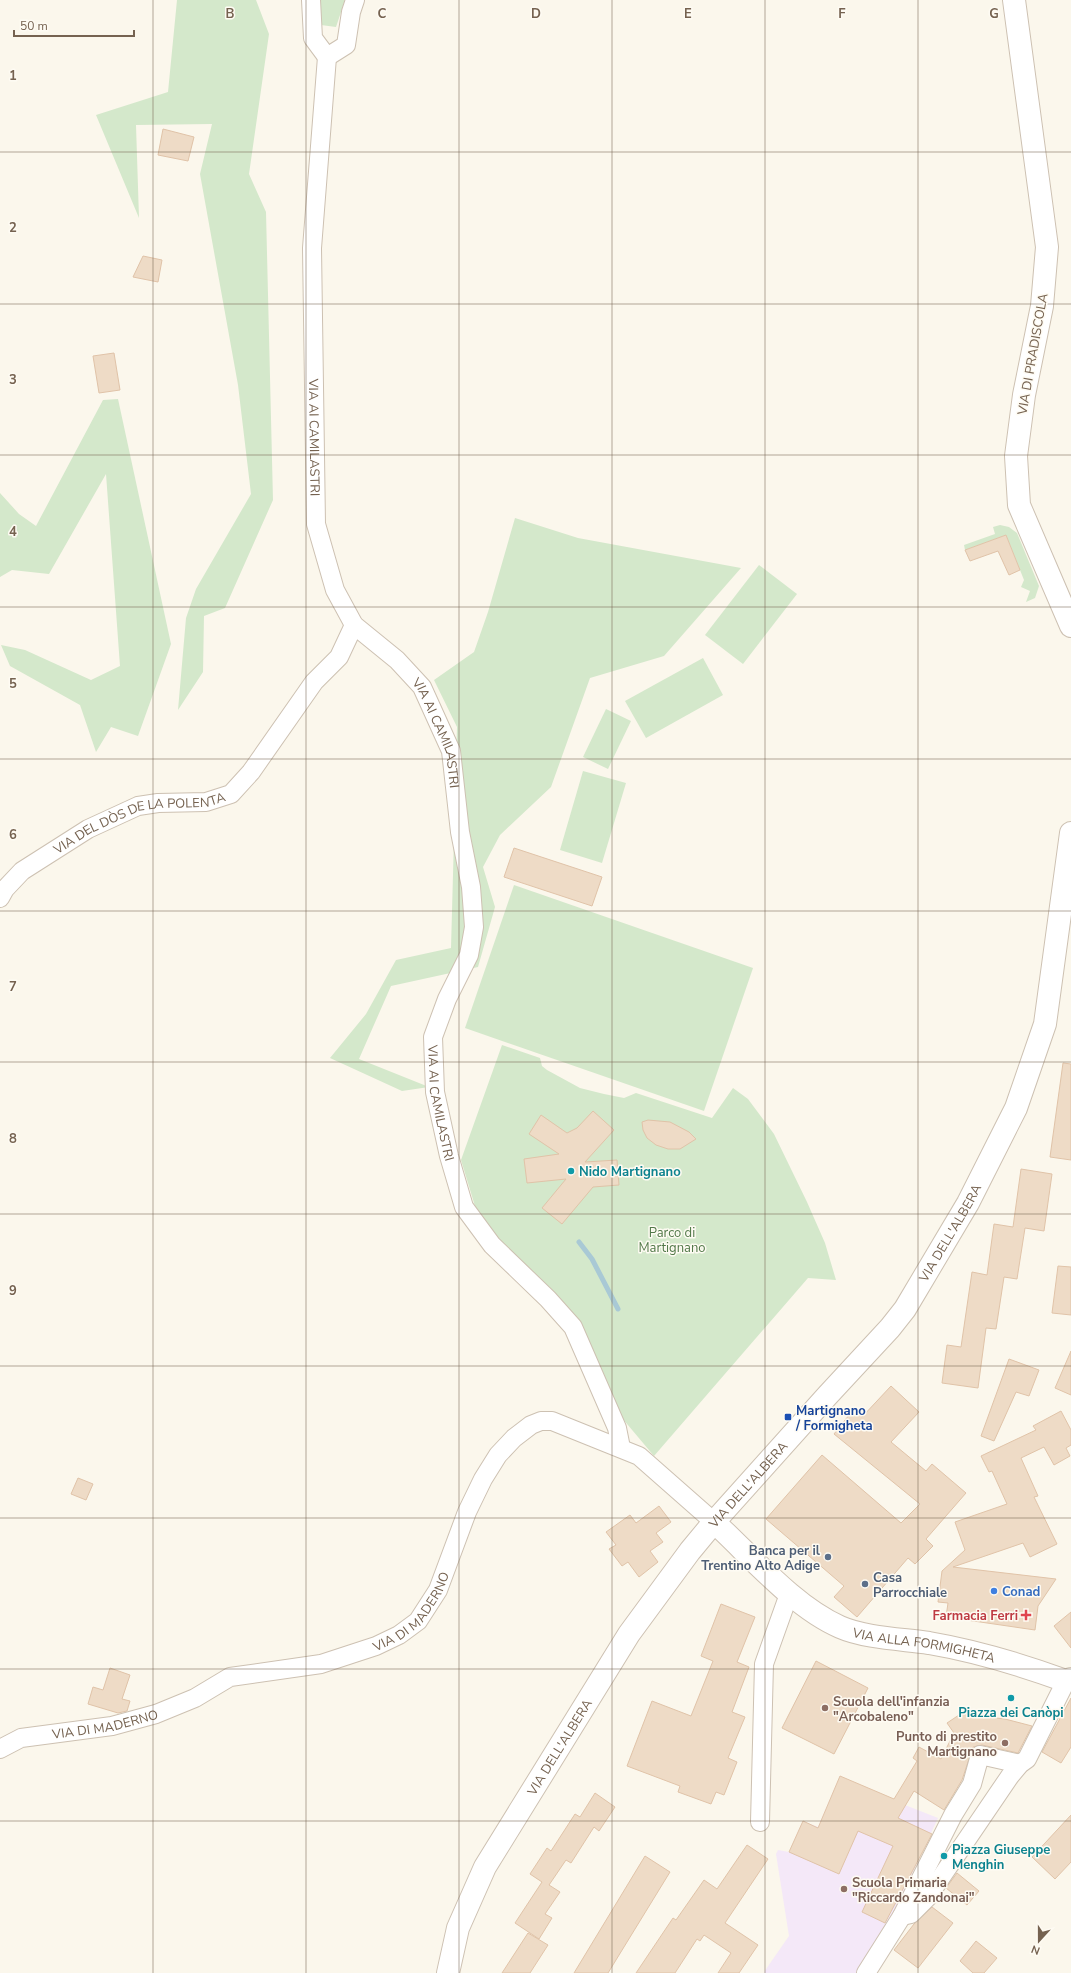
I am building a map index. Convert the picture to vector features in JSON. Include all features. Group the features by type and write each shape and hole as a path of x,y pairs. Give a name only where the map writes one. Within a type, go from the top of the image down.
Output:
{"street":[{"path":"311,0 313,38 327,57 346,45 351,12 355,0"},
{"name":"VIA DI PRADISCOLA","path":"1014,0 1047,247 1042,306 1024,395 1016,456 1019,505 1071,626"},
{"name":"VIA AI CAMILASTRI","path":"327,57 312,248 316,524 335,590 354,625 397,660 422,687 451,751 460,832 471,887 474,927 469,955 447,999 433,1037 435,1092 449,1156 464,1207 492,1245 548,1299 573,1327 617,1428 622,1448"},
{"name":"VIA DEL DÒS DE LA POLENTA","path":"0,898 22,871 88,829 138,806 158,803 206,802 231,794 252,772 314,682 339,657 354,625"},
{"name":"VIA DELL'ALBERA","path":"448,1973 458,1928 485,1867 629,1634 690,1551 714,1522 890,1328 905,1309 968,1203 1016,1108 1045,1024 1071,834"},
{"name":"VIA DI MADERNO","path":"0,1749 21,1738 112,1726 156,1714 195,1698 230,1677 321,1664 376,1646 393,1637 418,1621 438,1590 467,1512 483,1479 498,1455 514,1438 531,1425 540,1421 552,1421 639,1456 714,1522"},
{"name":"VIA ALLA FORMIGHETA","path":"714,1522 790,1594 840,1627 864,1633 936,1645 1006,1661 1069,1680"},
{"path":"760,1822 764,1664 790,1594"},
{"path":"902,1916 911,1914 927,1898 1010,1776 1020,1764 1027,1759 1069,1680"},
{"path":"866,1973 902,1916 954,1815 972,1784 980,1755 1020,1764"}],"shaded area":[{"name":"Scuola Primaria \"Riccardo Zandonai\"","path":"840,1776 938,1818 889,1924 856,1973 766,1973 764,1972 789,1936 776,1854 778,1850 789,1852 803,1821 818,1827"}],"green space":[{"path":"177,0 256,0 269,34 249,174 266,212 273,500 225,608 204,616 203,672 178,710 186,618 196,589 251,494 238,385 200,174 212,124 136,125 139,218 96,115 168,92"},
{"path":"319,0 345,0 336,27 321,25"},
{"path":"118,399 171,644 138,736 111,727 96,752 80,705 10,666 1,645 25,650 91,680 120,666 106,474 49,574 12,570 0,577 0,493 19,514 36,526 103,400"},
{"path":"515,518 578,538 741,568 664,656 590,678 551,787 500,835 483,867 495,907 478,967 391,986 359,1059 429,1087 402,1091 330,1058 366,1014 396,960 451,948 457,727 434,680 474,652 488,612"},
{"path":"1000,525 1009,527 1017,533 1039,586 1035,598 1026,602 1030,591 1021,587 1024,580 1006,535 965,550 964,545 995,534 993,527"},
{"path":"759,565 797,594 743,664 705,635"},
{"path":"703,658 723,695 646,738 625,701"},
{"path":"606,709 631,721 608,769 583,757"},
{"path":"583,771 626,783 602,863 560,850"},
{"path":"514,885 753,968 704,1111 465,1028"},
{"name":"Parco di Martignano","path":"502,1045 540,1058 542,1066 547,1070 580,1088 624,1098 636,1093 712,1118 733,1088 748,1099 774,1134 825,1243 836,1280 808,1278 654,1456 622,1418 595,1357 510,1252 478,1216 461,1160"}],"building":[{"path":"163,129 194,137 188,161 158,155"},
{"path":"143,256 162,260 158,282 133,277"},
{"path":"114,353 120,390 99,393 93,356"},
{"path":"1006,535 1020,570 1009,575 998,551 970,561 965,550"},
{"path":"514,848 602,877 592,906 504,877"},
{"path":"1063,1063 1071,1064 1071,1160 1050,1157"},
{"name":"Nido Martignano","path":"593,1111 614,1130 585,1162 617,1160 619,1185 593,1187 562,1224 542,1208 566,1179 527,1183 524,1159 559,1154 529,1134 541,1115 567,1133 577,1128"},
{"path":"648,1120 670,1122 689,1132 696,1139 680,1149 668,1149 656,1145 647,1138 643,1130 642,1122"},
{"path":"1021,1169 1052,1174 1044,1231 1025,1228 1017,1279 1004,1277 996,1329 986,1328 978,1388 942,1383 947,1345 961,1347 972,1272 987,1275 994,1224 1013,1227"},
{"path":"1058,1266 1071,1267 1071,1315 1052,1313"},
{"path":"1071,1351 1071,1395 1055,1388"},
{"path":"1009,1359 1039,1370 1029,1396 1016,1392 994,1441 981,1436"},
{"path":"891,1386 919,1412 891,1442 926,1471 932,1464 966,1493 926,1539 933,1546 915,1564 908,1558 857,1617 834,1597 844,1586 766,1519 822,1455 901,1523 920,1504 834,1434 853,1410 862,1417"},
{"path":"1061,1411 1071,1430 1071,1445 1066,1448 1070,1456 1054,1465 1044,1447 1021,1458 1038,1496 1034,1497 1057,1544 1030,1557 1023,1543 953,1567 1056,1579 1038,1606 1035,1630 946,1617 948,1603 938,1602 942,1571 965,1550 955,1522 1007,1504 992,1471 989,1472 981,1456 1036,1430 1033,1426"},
{"path":"78,1478 93,1484 86,1500 71,1494"},
{"path":"659,1506 671,1522 656,1533 663,1542 650,1551 658,1562 639,1577 628,1562 622,1566 609,1549 616,1545 606,1532 630,1515 636,1523"},
{"path":"721,1604 755,1617 737,1662 749,1667 732,1712 745,1717 728,1758 737,1762 724,1795 716,1792 711,1804 678,1792 680,1786 627,1766 652,1701 691,1716 713,1661 701,1656"},
{"path":"1071,1612 1071,1648 1054,1626"},
{"name":"Scuola dell'infanzia \"Arcobaleno\"","path":"816,1661 868,1688 834,1754 782,1728"},
{"path":"110,1668 130,1675 122,1699 130,1701 127,1711 118,1713 88,1704 93,1687 103,1690"},
{"path":"1071,1698 1071,1747 1061,1763 1042,1752"},
{"path":"968,1709 971,1715 1005,1719 1032,1726 1018,1753 982,1745 973,1747 962,1780 944,1810 914,1791 898,1818 932,1834 885,1923 862,1912 893,1846 858,1831 839,1874 789,1852 803,1821 818,1828 840,1776 894,1799 917,1761 913,1758 919,1747 941,1759 954,1733 947,1723"},
{"path":"595,1793 615,1807 599,1831 594,1827 571,1863 566,1860 549,1885 560,1892 545,1914 552,1918 539,1939 515,1923 542,1882 530,1874 547,1848 551,1851 575,1814 580,1817"},
{"path":"1071,1815 1071,1862 1055,1879 1032,1857"},
{"path":"747,1845 768,1859 725,1923 758,1945 739,1973 718,1973 731,1953 704,1935 700,1941 697,1939 675,1973 636,1973 673,1918 676,1920 704,1880 717,1889"},
{"path":"645,1856 670,1872 608,1973 574,1973"},
{"path":"957,1873 979,1891 967,1905 946,1888"},
{"path":"932,1907 953,1923 918,1968 894,1950 914,1924"},
{"path":"528,1933 548,1945 530,1973 502,1973"},
{"path":"976,1941 997,1958 984,1973 973,1973 960,1961"}],"waterway":[{"path":"579,1242 592,1259 618,1309"}],"place":[{"name":"Nido Martignano","path":"571,1171"},
{"name":"Martignano / Formigheta","path":"788,1417"},
{"name":"Banca per il Trentino Alto Adige","path":"828,1557"},
{"name":"Casa Parrocchiale","path":"865,1584"},
{"name":"Conad","path":"994,1591"},
{"name":"Farmacia Ferri","path":"1026,1615"},
{"name":"Piazza dei Canòpi","path":"1011,1698"},
{"name":"Scuola dell'infanzia \"Arcobaleno\"","path":"825,1708"},
{"name":"Punto di prestito Martignano","path":"1005,1743"},
{"name":"Piazza Giuseppe Menghin","path":"944,1856"},
{"name":"Scuola Primaria \"Riccardo Zandonai\"","path":"844,1889"}]}
